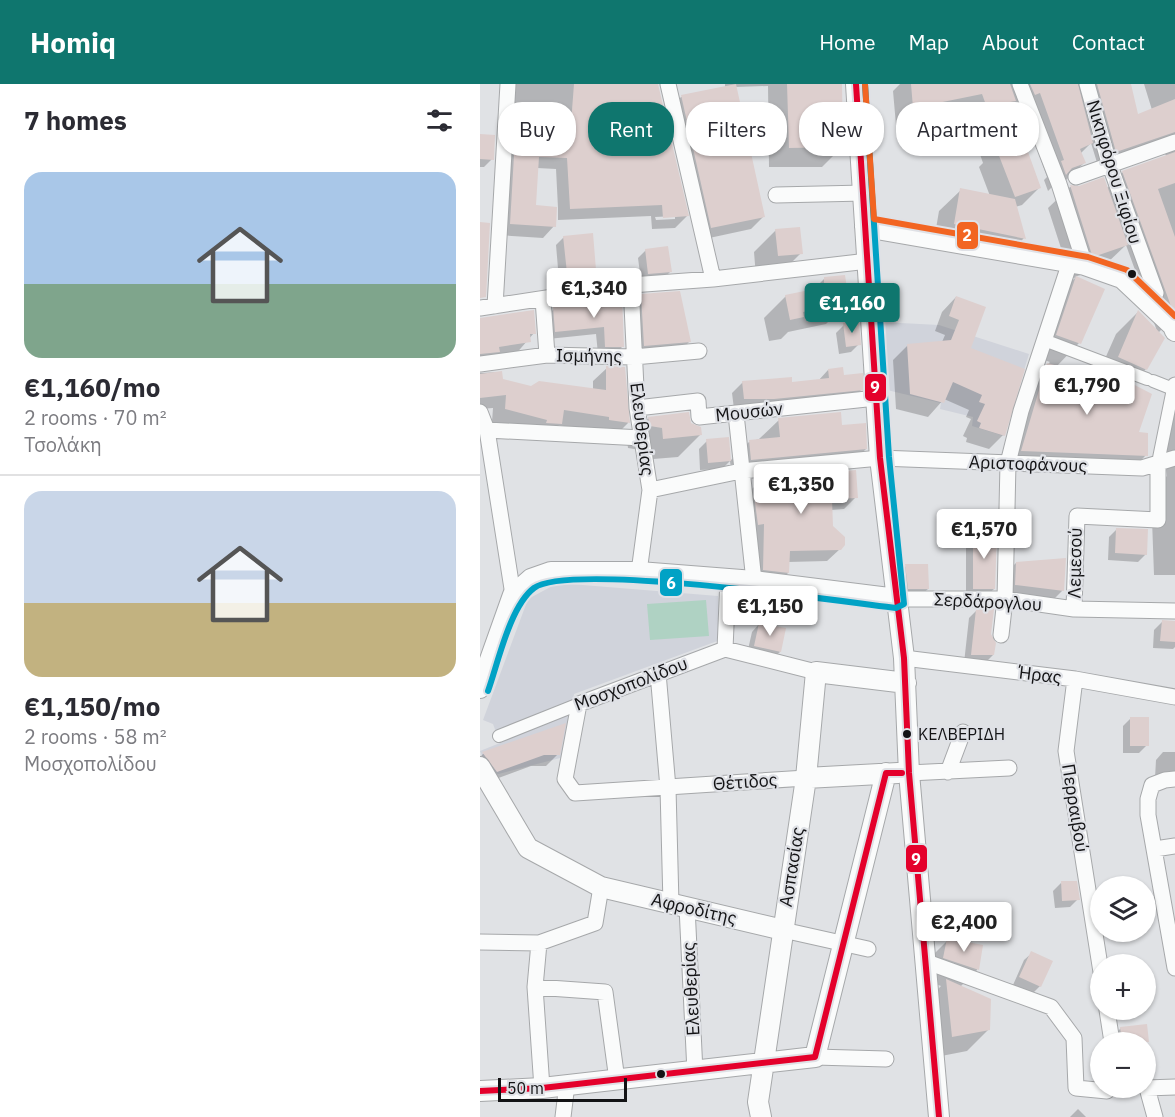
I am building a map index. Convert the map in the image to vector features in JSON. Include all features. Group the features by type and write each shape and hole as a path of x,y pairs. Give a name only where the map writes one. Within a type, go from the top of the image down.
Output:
{"street":[{"path":"508,84 488,307 631,285 713,279 868,261"},
{"path":"668,84 713,279"},
{"path":"856,84 880,458 904,658 909,773 939,1117"},
{"path":"1001,635 1005,599 1008,463 1021,411 1044,340 1078,263 1059,184 1020,84"},
{"name":"Νικηφόρου Ξιφίου","path":"1087,84 1109,163 1156,293"},
{"path":"1076,177 1109,163 1175,142"},
{"path":"776,195 864,193"},
{"path":"865,228 1078,263 1122,278 1174,328"},
{"name":"Ελευθερίας","path":"631,285 637,408 650,490 639,572"},
{"path":"543,299 547,355"},
{"path":"1044,340 1174,387 1158,463"},
{"name":"Ισμήνης","path":"480,364 547,355 634,357 699,351"},
{"name":"Μουσών","path":"637,408 698,400 699,417 876,398"},
{"path":"480,412 487,430 513,595 480,688"},
{"path":"735,414 754,581"},
{"path":"487,430 642,438"},
{"name":"Αριστοφάνους","path":"650,490 741,471 880,458 1142,468 1175,458"},
{"name":"Λεμεσού","path":"1074,609 1077,516 1158,520 1158,463"},
{"name":"Σερδάρογλου","path":"513,595 531,579 550,572 639,572 754,581 897,599 1005,599 1074,609 1175,611"},
{"path":"728,579 725,649 816,672 906,683"},
{"name":"Μοσχοπολίδου","path":"499,736 725,649"},
{"name":"Ήρας","path":"904,658 1075,679 1175,697"},
{"name":"Ασπασίας","path":"761,1117 758,1102 806,778 816,672"},
{"name":"Ελευθερίας","path":"658,674 695,1072"},
{"name":"Περραιβού","path":"1075,679 1066,751 1098,954"},
{"name":"Θέτιδος","path":"579,704 565,779 575,793 886,773 1009,768"},
{"path":"948,772 963,732"},
{"name":"Αφροδίτης","path":"480,767 528,848 602,887 868,949"},
{"path":"815,1057 886,773"},
{"path":"1175,779 1152,785 1148,799 1148,815 1175,968"},
{"path":"1155,849 1175,846"},
{"path":"480,942 539,943 595,923 602,887"},
{"path":"539,943 536,987 542,1088"},
{"path":"927,962 1051,1007 1074,1038 1076,1088 1090,1089"},
{"path":"536,987 605,992 617,1080"},
{"path":"480,1091 542,1088 815,1057 886,1059"},
{"path":"563,1117 567,1084"},
{"path":"1156,1088 1175,1087"},
{"path":"1150,1098 1155,1117"}],"shaded area":[{"path":"882,322 939,325 1029,354 1004,436 972,426 973,417 940,409 941,403 887,390"},
{"path":"558,583 718,596 720,640 574,694 564,757 491,776 480,751 500,743 493,724 483,720 528,599"}],"green space":[{"path":"706,600 709,636 650,640 647,604"}],"building":[{"path":"574,84 658,84 662,102 588,102 588,156 674,156 674,152 689,216 663,218 662,205 570,209 567,158 539,157 536,205 557,207 556,227 510,224 514,156 576,156 576,102 573,102"},
{"path":"736,84 740,102 686,102 686,117 681,95"},
{"path":"787,84 842,84 842,102 799,102 799,148 789,148"},
{"path":"911,84 1010,84 1016,101 985,102 982,94 943,102 912,102"},
{"path":"1030,84 1078,84 1093,143 1080,149 1086,163 1072,168 1066,175 1061,161 1064,160 1040,93 1035,95"},
{"path":"1097,84 1131,84 1138,114 1175,99 1175,132 1116,152"},
{"path":"480,134 495,135 494,160 480,159"},
{"path":"1175,152 1175,183 1158,189 1175,237 1175,309 1172,309 1122,171"},
{"path":"695,156 752,156 765,217 711,228"},
{"path":"999,156 1029,156 1041,188 1015,197"},
{"path":"1104,177 1128,245 1096,256 1092,255 1070,185 1079,186"},
{"path":"960,188 1015,199 1026,239 954,224"},
{"path":"480,222 490,223 486,297 480,298"},
{"path":"800,227 803,254 778,256 775,229"},
{"path":"593,233 596,270 567,273 563,236"},
{"path":"668,246 672,272 648,274 645,249"},
{"path":"845,275 849,302 803,312 804,317 790,320 785,295 824,287 824,277"},
{"path":"1076,276 1105,289 1081,344 1056,335"},
{"path":"680,291 691,342 644,346 641,294"},
{"path":"622,296 624,347 605,347 604,327 555,332 553,307"},
{"path":"956,296 986,307 971,348 1025,369 1005,436 979,428 981,423 977,421 985,404 979,402 982,395 953,382 944,403 910,394 907,344 951,340 959,320 949,316"},
{"path":"534,310 536,334 530,334 531,342 499,347 500,352 480,354 480,318"},
{"path":"1138,310 1165,338 1147,370 1118,357"},
{"path":"859,321 861,345 846,347 843,323"},
{"path":"1047,363 1085,373 1121,389 1125,380 1152,394 1139,432 1148,433 1148,456 1021,451"},
{"path":"606,366 625,367 630,423 609,420 609,417 564,410 562,424 546,423 547,420 505,409 506,395 480,398 480,374 502,371 503,379 531,386 539,381 606,390"},
{"path":"843,367 844,375 863,373 864,390 774,399 744,399 742,381 792,377 792,382 829,378 828,369"},
{"path":"689,412 691,423 701,427 702,435 663,439 662,428 650,426 648,417"},
{"path":"841,412 842,425 866,423 867,449 751,460 749,440 780,437 778,418"},
{"path":"729,437 731,461 708,463 706,439"},
{"path":"856,470 858,498 832,499 833,526 845,537 845,545 841,550 790,551 789,573 763,570 764,524 758,525 754,495 762,494 760,479"},
{"path":"1116,528 1148,529 1147,555 1115,553"},
{"path":"973,532 997,533 995,589 973,589"},
{"path":"1066,558 1064,591 1015,585 1016,562"},
{"path":"905,564 928,564 929,589 908,589"},
{"path":"976,609 994,609 991,634 996,643 994,655 971,655"},
{"path":"1162,620 1175,621 1175,642 1160,641"},
{"path":"759,623 786,628 781,652 754,646"},
{"path":"1130,717 1149,717 1149,746 1130,746"},
{"path":"566,723 560,755 544,755 497,772 482,752"},
{"path":"1061,881 1077,881 1080,900 1062,901"},
{"path":"947,938 983,945 979,970 943,958"},
{"path":"1031,951 1053,961 1041,987 1019,977"},
{"path":"946,979 991,999 990,1030 952,1037"},
{"path":"1147,1024 1148,1032 1121,1032 1120,1027"}],"transit line":[{"name":"9","path":"856,84 880,458 904,658 909,773 939,1117"},
{"name":"6","path":"488,691 518,608 534,588 558,581 598,579 649,581 896,608 904,604 889,457 865,84"},
{"name":"2","path":"865,84 874,219 1088,257 1127,270 1175,316"},
{"name":"9","path":"480,1091 542,1088 815,1057 886,773 902,773"}],"place":[{"name":"ΚΕΛΒΕΡΙΔΗ","path":"907,734"}]}
